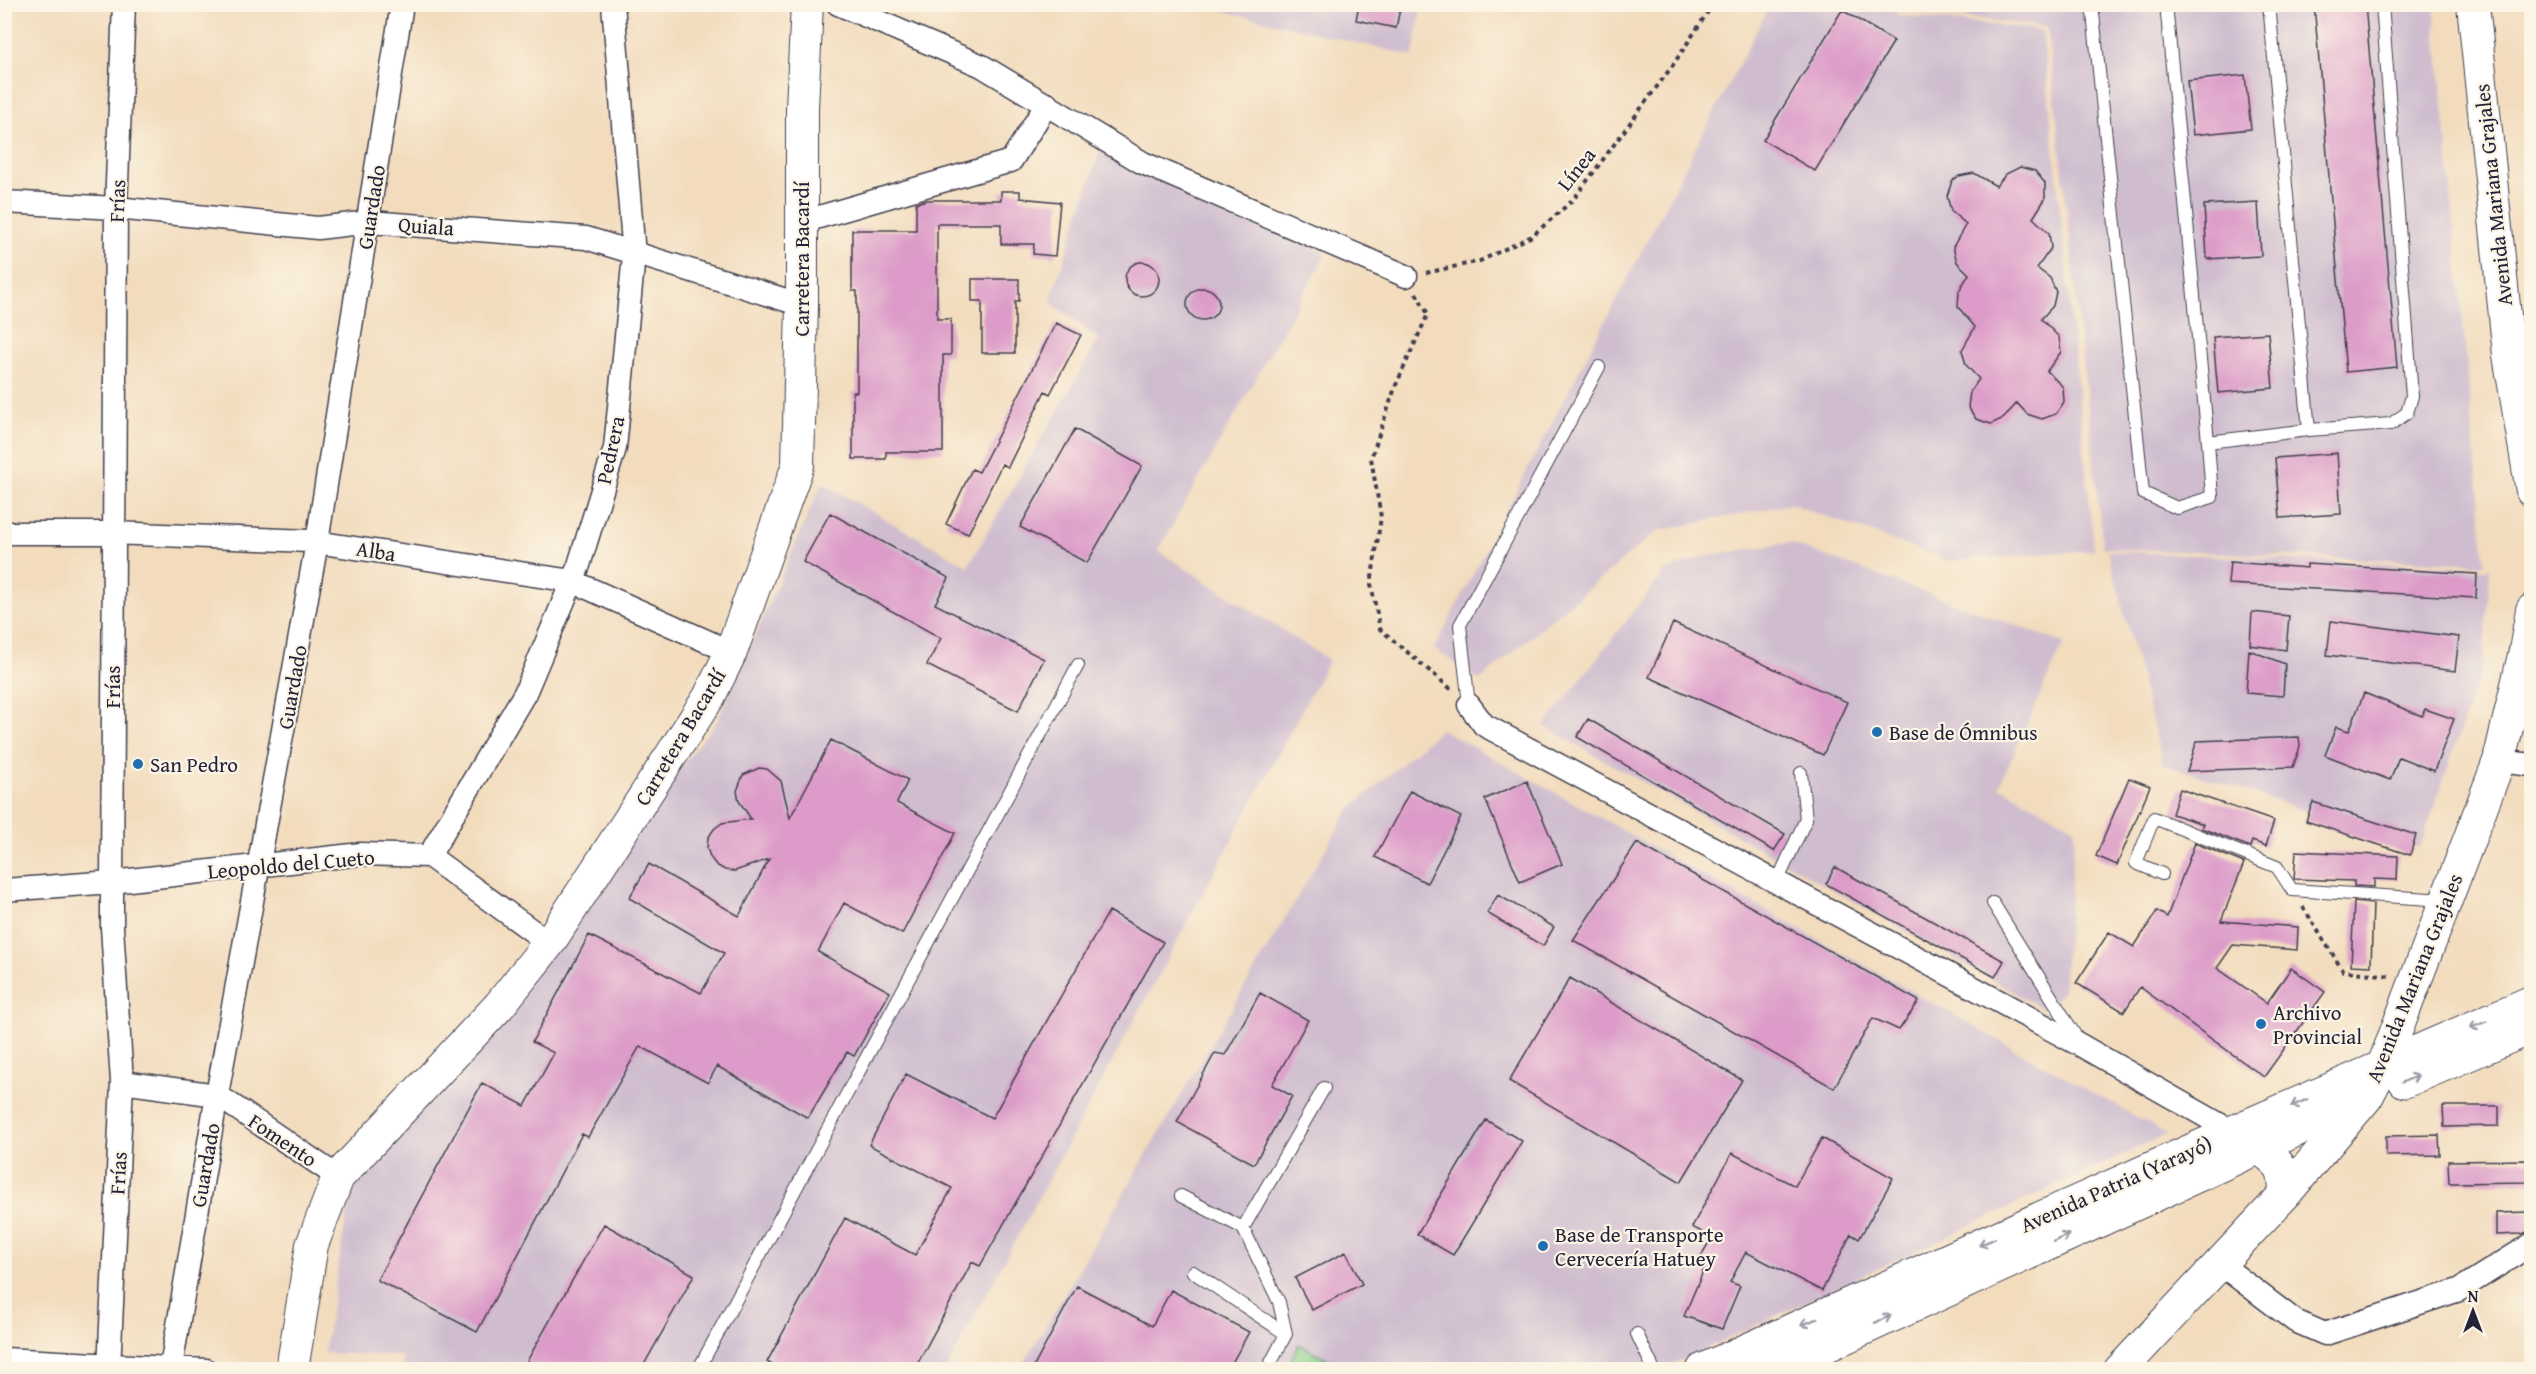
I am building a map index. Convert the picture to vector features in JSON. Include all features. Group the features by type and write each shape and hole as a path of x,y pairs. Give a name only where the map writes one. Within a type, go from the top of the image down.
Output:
{"main road":[{"name":"Avenida Patria (Yarayó)","path":"1773,1370 2246,1139 2383,1066 2532,1002"},
{"name":"Avenida Patria (Yarayó)","path":"1702,1370 2246,1139 2367,1097 2532,1027"}],"street":[{"name":"Frías","path":"109,1366 122,1082 112,927 112,882 116,208 124,4"},
{"name":"Guardado","path":"171,1367 217,1095 317,542 402,4"},
{"name":"Pedrera","path":"429,856 525,693 579,565 615,447 634,255 614,4"},
{"name":"Carretera Bacardí","path":"292,1370 312,1245 338,1178 499,1006 549,943 709,697 731,652 798,465 802,305 802,108 807,4"},
{"path":"838,4 982,66 1143,163 1406,276"},
{"name":"Avenida Mariana Grajales","path":"2473,4 2521,355 2532,491"},
{"path":"802,222 1011,161 1047,104"},
{"name":"Quiala","path":"4,202 116,208 318,228 369,222 586,238 634,255 802,305"},
{"name":"Alba","path":"4,533 113,533 317,542 572,581 731,652"},
{"name":"Avenida Mariana Grajales","path":"2120,1370 2285,1194 2367,1097 2383,1066 2499,761 2525,651 2532,610"},
{"path":"1469,705 1484,725 2082,1047 2246,1139 2277,1161 2285,1173 2285,1194"},
{"path":"2499,761 2532,765"},
{"name":"Leopoldo del Cueto","path":"4,890 112,882 361,854 429,856"},
{"path":"429,856 549,943"},
{"name":"Fomento","path":"122,1082 217,1095 338,1178"},
{"path":"2219,1263 2295,1321 2325,1334 2459,1290 2532,1244"},
{"path":"4,1359 206,1370"}],"lane":[{"path":"2092,4 2143,493 2177,508 2212,497 2166,4"},
{"path":"2269,4 2309,430"},
{"path":"2208,442 2309,430 2391,424 2407,413 2412,396 2382,4"},
{"path":"1469,705 1460,625 1599,367"},
{"path":"698,1370 1078,665"},
{"path":"1777,882 1806,819 1801,773"},
{"path":"2162,874 2136,863 2154,818 2277,867 2292,890 2446,900"},
{"path":"1993,903 2082,1047"},
{"path":"1243,1228 1324,1088"},
{"path":"1181,1196 1243,1228 1279,1302 1287,1335 1267,1370"},
{"path":"1193,1272 1287,1335"},
{"path":"1637,1334 1654,1370"}],"path":[{"name":"Línea","path":"1406,276 1448,270 1480,261 1532,236 1573,200 1673,65 1713,4"},
{"path":"1406,276 1428,314 1396,385 1371,458 1381,517 1371,584 1380,630 1469,705"},
{"path":"2292,890 2343,971 2416,978"}],"shaded area":[{"path":"1899,4 2434,5 2485,564 2103,548 2047,27 1899,10"},
{"path":"1198,5 1422,5 1413,56"},
{"path":"1770,5 1896,5 1897,15 2042,30 2094,550 1950,561 1791,504 1657,531 1480,680 1434,649"},
{"path":"1103,142 1326,254 1158,551 1329,660 946,1369 403,1370 402,1356 324,1353 351,1189 717,721 822,483 968,566 1099,339 1050,302"},
{"path":"1789,543 2064,643 1999,786 2075,828 2063,992 2045,1010 1544,726 1665,571 1704,556"},
{"path":"2108,551 2490,569 2483,665 2420,848 2163,764"},
{"path":"1441,729 2167,1134 1662,1369 1020,1370 1348,811"}],"green space":[{"path":"1299,1344 1346,1369 1286,1369"}],"building":[{"path":"1359,4 1401,4 1396,28 1356,20"},
{"path":"2314,4 2365,4 2397,367 2346,372"},
{"path":"1842,10 1894,41 1815,171 1763,140"},
{"path":"2245,75 2251,129 2193,135 2187,81"},
{"path":"2020,167 2035,171 2045,183 2045,199 2033,218 2049,233 2051,248 2037,268 2050,278 2056,292 2053,306 2041,319 2059,337 2061,352 2047,371 2063,387 2064,402 2056,414 2042,419 2027,414 2017,403 2004,418 1991,424 1976,419 1968,407 1970,392 1979,379 1966,365 1962,350 1975,327 1958,307 1959,291 1969,274 1957,262 1953,247 1966,224 1951,211 1947,196 1952,181 1959,176 1974,173 1996,186 2006,174"},
{"path":"1001,191 1020,191 1020,198 1060,202 1055,256 1033,254 1034,244 1001,244 1001,224 937,224 937,319 951,319 951,355 943,355 943,452 886,452 886,459 853,459 853,392 857,392 857,291 852,291 852,230 916,230 916,203 927,200 1001,200"},
{"path":"2258,202 2261,256 2207,259 2204,205"},
{"path":"1142,262 1154,267 1159,279 1154,291 1142,296 1130,291 1125,279 1130,267"},
{"path":"972,279 1019,279 1019,301 1015,301 1015,353 982,353 982,301 972,301"},
{"path":"1203,288 1214,293 1219,304 1214,315 1203,320 1192,315 1187,304 1192,293"},
{"path":"1056,323 1081,335 1050,394 1045,391 1008,467 1002,464 968,534 946,524 972,469 979,472"},
{"path":"2268,333 2273,388 2218,393 2213,337"},
{"path":"1075,429 1142,466 1087,563 1020,527"},
{"path":"2337,453 2341,514 2280,518 2275,458"},
{"path":"830,513 949,578 935,604 1044,659 1018,711 927,665 941,638 803,562"},
{"path":"2230,562 2307,568 2307,564 2477,574 2476,598 2228,584"},
{"path":"2252,612 2289,616 2286,650 2250,645"},
{"path":"2331,621 2459,637 2455,671 2327,655"},
{"path":"1673,623 1847,702 1823,755 1649,677"},
{"path":"2249,650 2285,664 2283,696 2246,693"},
{"path":"2364,693 2422,716 2425,709 2454,719 2434,771 2399,757 2390,780 2325,755 2336,727 2349,731"},
{"path":"1588,719 1785,834 1774,851 1577,737"},
{"path":"2299,737 2300,747 2293,767 2187,771 2197,741"},
{"path":"831,740 908,780 897,803 955,833 902,934 844,903 818,952 890,992 854,1056 847,1052 808,1118 717,1066 708,1083 640,1046 588,1137 582,1134 477,1332 377,1280 482,1083 525,1106 554,1053 532,1042 589,935 701,993 724,953 629,898 649,864 739,916 769,859 735,871 725,870 716,865 710,857 707,848 708,838 722,823 751,819 739,801 737,791 743,775 759,768 767,769 781,781 790,818"},
{"path":"2129,778 2150,786 2117,865 2096,856"},
{"path":"1527,781 1562,864 1520,882 1485,799"},
{"path":"2180,789 2274,821 2266,846 2252,841 2250,847 2201,828 2203,824 2172,814"},
{"path":"1410,791 1461,817 1427,883 1375,857"},
{"path":"2313,802 2416,835 2410,855 2306,821"},
{"path":"1637,843 1919,1001 1899,1030 1873,1018 1834,1088 1573,940"},
{"path":"2195,843 2244,863 2221,921 2298,927 2297,950 2233,945 2217,968 2267,1003 2291,968 2325,992 2264,1077 2140,987 2124,1012 2076,983 2109,932 2134,947 2157,911 2167,917"},
{"path":"2296,851 2398,856 2397,880 2374,879 2374,887 2354,886 2354,881 2294,879"},
{"path":"1835,867 2004,961 1995,977 1826,884"},
{"path":"1498,895 1554,927 1543,946 1487,913"},
{"path":"2354,902 2373,904 2371,966 2351,965"},
{"path":"1109,911 1163,942 980,1266 972,1262 914,1370 781,1370 767,1362 845,1218 915,1255 952,1188 869,1145 906,1074 992,1118"},
{"path":"1570,978 1742,1080 1681,1182 1509,1081"},
{"path":"1260,993 1308,1020 1272,1085 1292,1096 1254,1164 1177,1122 1215,1053 1225,1055"},
{"path":"2443,1106 2499,1106 2499,1126 2444,1127"},
{"path":"1486,1120 1522,1141 1453,1255 1417,1234"},
{"path":"2439,1135 2440,1155 2386,1156 2386,1136"},
{"path":"1822,1138 1893,1178 1859,1239 1851,1234 1822,1291 1746,1252 1730,1282 1740,1286 1722,1329 1684,1316 1708,1260 1701,1256 1712,1237 1692,1227 1732,1153 1795,1186"},
{"path":"2532,1160 2532,1182 2449,1183 2448,1161"},
{"path":"2530,1212 2530,1231 2522,1234 2496,1235 2496,1213"},
{"path":"604,1224 694,1275 641,1370 522,1370"},
{"path":"1346,1252 1362,1284 1312,1310 1295,1278"},
{"path":"1077,1286 1152,1326 1171,1290 1249,1332 1228,1370 1032,1370"}],"place":[{"name":"Base de Ómnibus","path":"1877,732"},
{"name":"San Pedro","path":"138,764"},
{"name":"Archivo Provincial","path":"2261,1024"},
{"name":"Base de Transporte Cervecería Hatuey","path":"1543,1246"}]}
